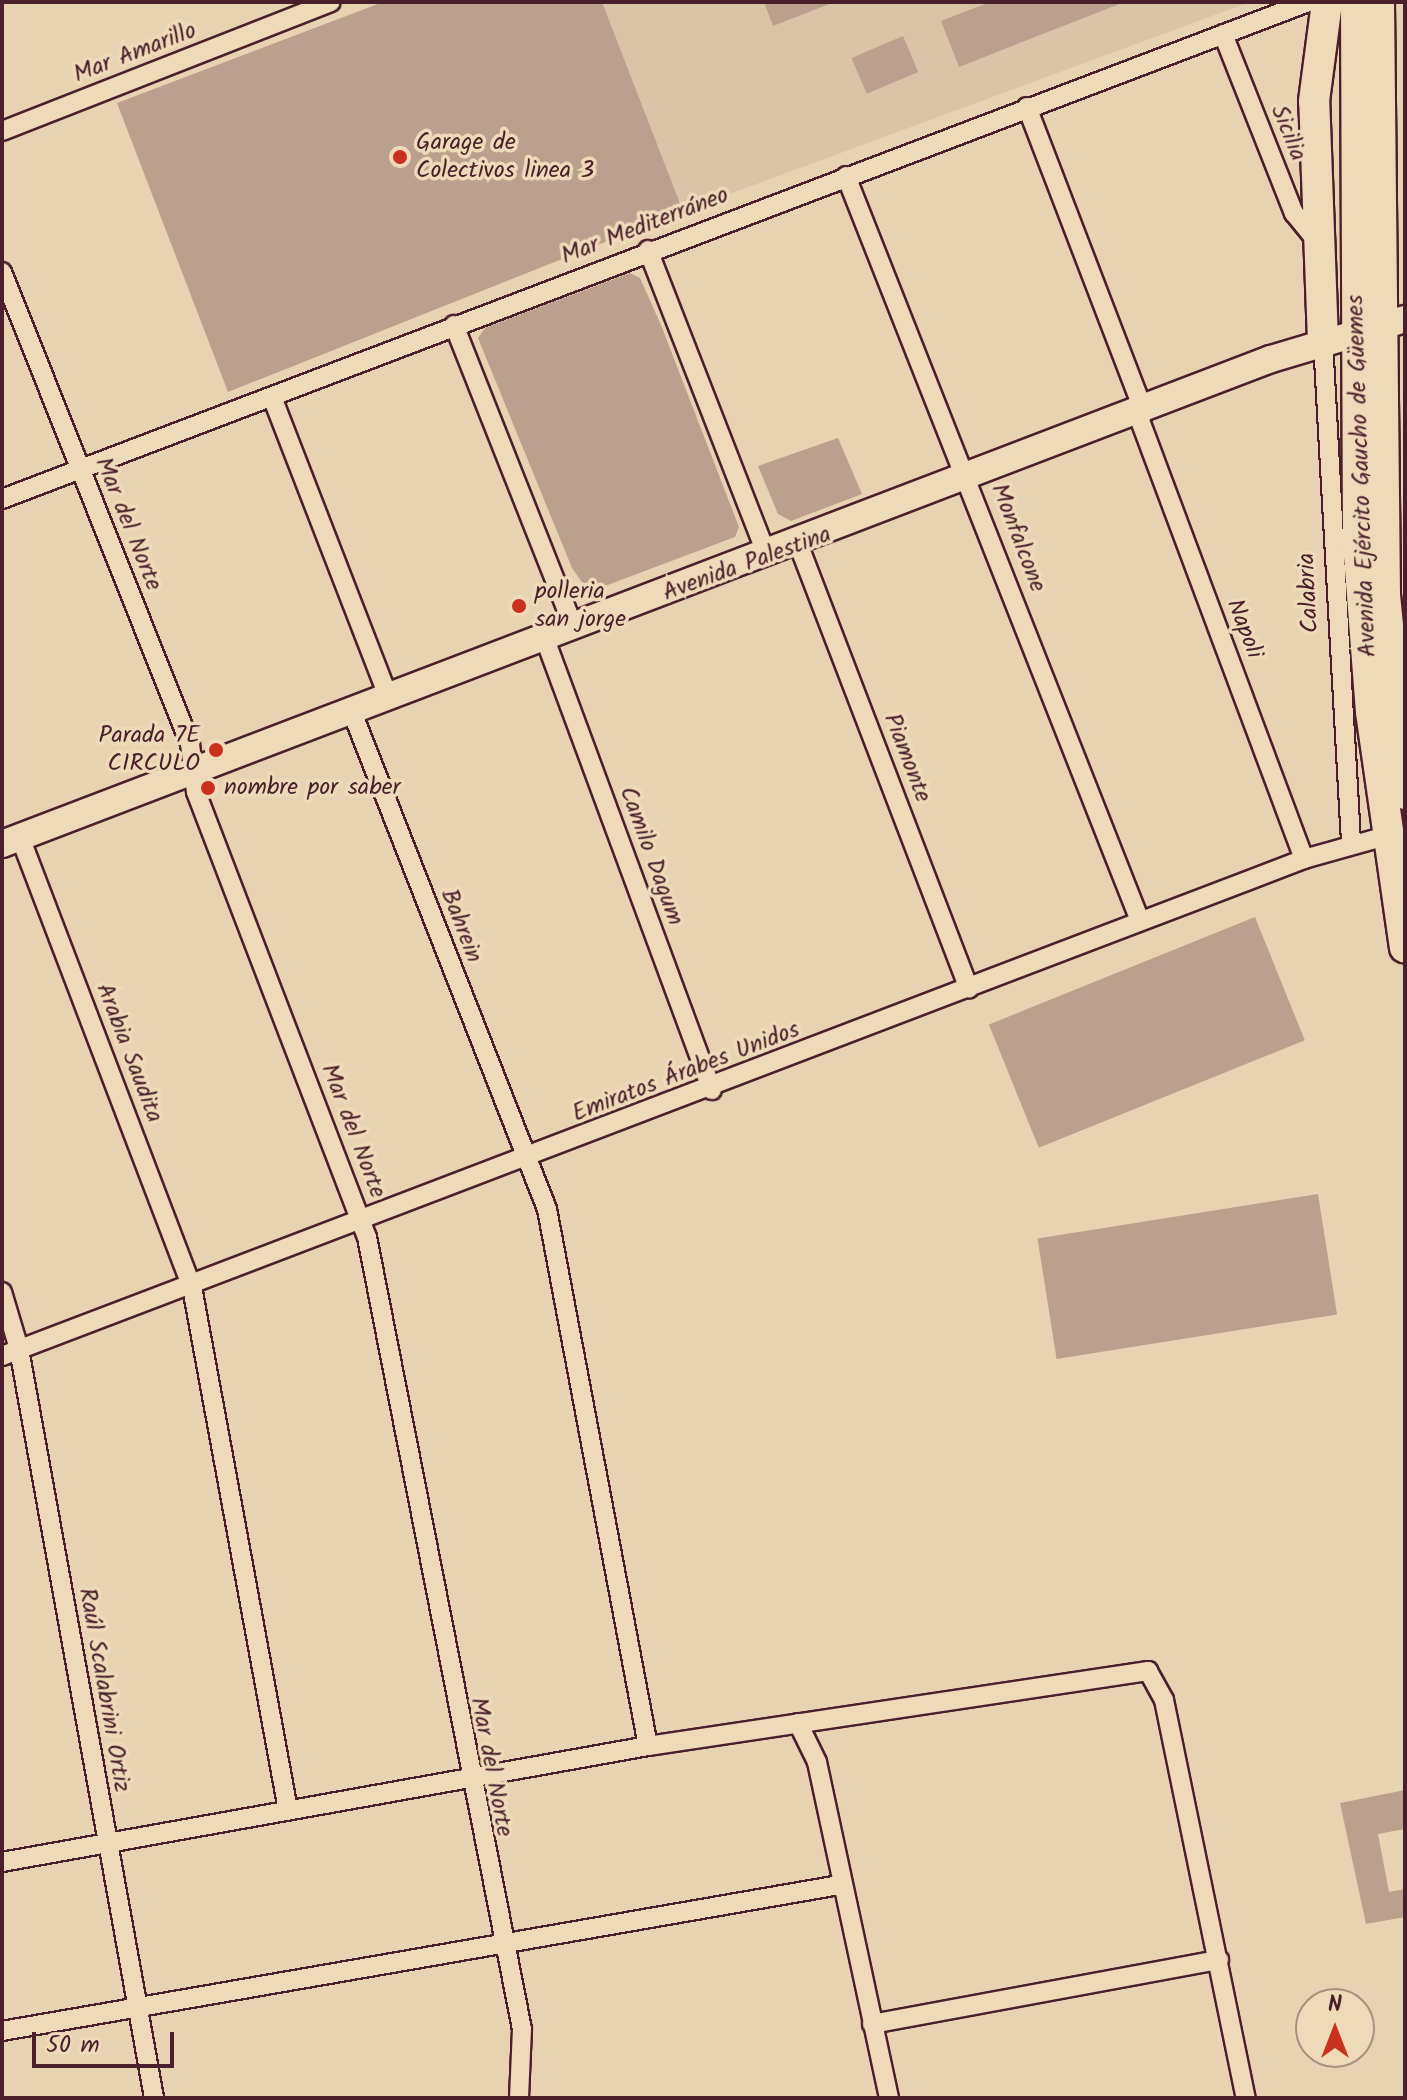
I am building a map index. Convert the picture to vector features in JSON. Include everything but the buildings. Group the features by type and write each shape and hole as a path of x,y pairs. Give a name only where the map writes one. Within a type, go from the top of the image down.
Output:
{"main road":[{"path":"1323,341 1314,101 1327,2"},
{"name":"Avenida Ejército Gaucho de Güemes","path":"1356,2 1380,326 1359,558 1386,836 1405,948"},
{"name":"Avenida Ejército Gaucho de Güemes","path":"1379,2 1385,595 1405,794"}],"street":[{"name":"Mar Amarillo","path":"2,131 331,2"},
{"name":"Mar Mediterráneo","path":"2,499 648,250 1308,2"},
{"name":"Sicilia","path":"1223,34 1294,213 1319,244"},
{"name":"Napoli","path":"1027,107 1304,859"},
{"name":"Monfalcone","path":"846,176 969,479 1140,921"},
{"path":"648,250 767,555"},
{"name":"Mar del Norte","path":"2,272 190,744 193,771 362,1221 468,1779 524,2047 519,2098"},
{"path":"454,325 574,628"},
{"name":"Avenida Palestina","path":"8,839 767,555 799,546 1323,341 1380,326"},
{"name":"Calabria","path":"1323,341 1351,842"},
{"path":"272,397 389,698"},
{"name":"Piamonte","path":"799,546 969,988"},
{"name":"Camilo Dagum","path":"545,639 712,1090"},
{"name":"Bahrein","path":"352,712 555,1238 648,1746"},
{"name":"Emiratos Árabes Unidos","path":"11,1353 712,1090 1304,859 1351,842 1386,836"},
{"name":"Arabia Saudita","path":"8,839 192,1287 288,1810"},
{"name":"Raúl Scalabrini Ortiz","path":"2,1292 11,1353 108,1845 154,2098"},
{"path":"2,1862 648,1746 1148,1671 1164,1700 1246,2098"},
{"path":"798,1723 817,1762 839,1885 889,2098"},
{"path":"2,2031 502,1939 839,1885"},
{"path":"872,2024 1219,1960"}],"shaded area":[{"path":"602,2 1250,2 683,211"}],"place":[{"name":"Garage de Colectivos linea 3","path":"400,157"},
{"name":"polleria san jorge","path":"519,606"},
{"name":"Parada 7E CIRCULO","path":"216,750"},
{"name":"nombre por saber","path":"208,788"}]}
